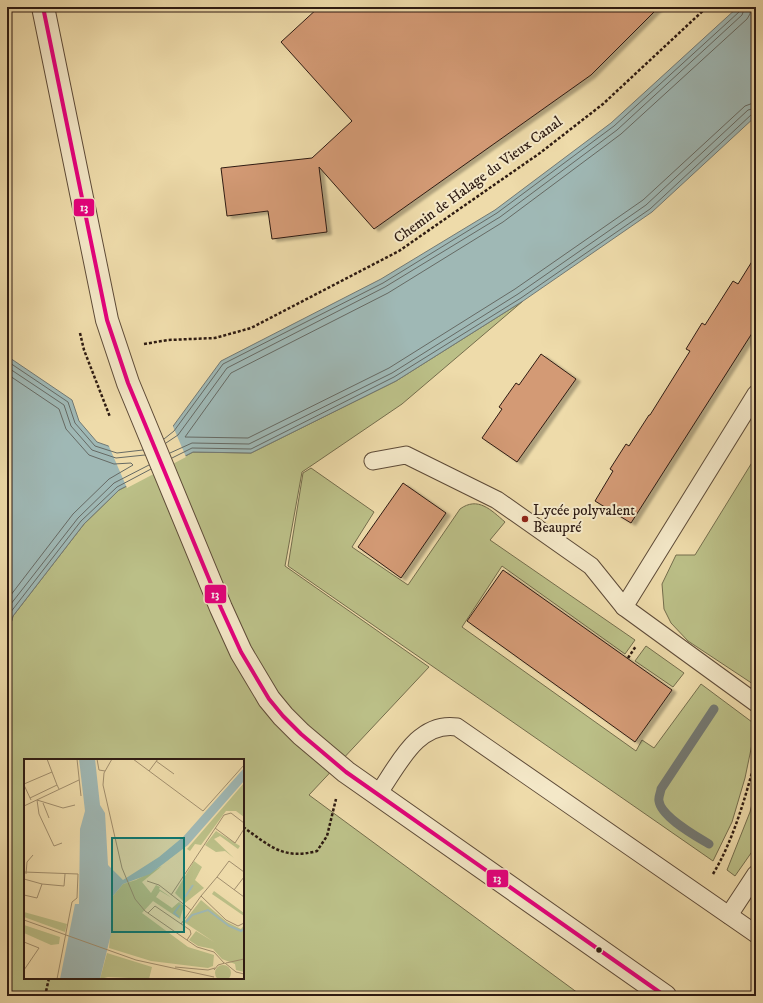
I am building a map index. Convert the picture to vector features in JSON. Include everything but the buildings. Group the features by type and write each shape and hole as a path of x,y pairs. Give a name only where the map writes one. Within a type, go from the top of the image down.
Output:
{"street":[{"path":"43,7 95,269 116,350 128,383 180,507 220,608 238,646 269,699 306,739 346,772 665,996"}],"lane":[{"path":"624,607 756,394"},
{"path":"373,461 406,455 497,500 591,566 624,607 756,703"},
{"path":"378,794 416,741 424,733 433,728 446,726 457,727 756,934"},
{"path":"729,915 756,874"}],"path":[{"name":"Chemin de Halage du Vieux Canal","path":"116,350 168,340 215,338 251,328 399,250 540,153 603,104 707,7"},
{"path":"88,360 101,395"},
{"path":"700,895 725,854 745,798 756,758"},
{"path":"244,827 275,850 288,854 303,855 317,851 327,836 337,797"},
{"path":"45,996 49,979"}],"green space":[{"path":"523,301 402,404 302,472 285,566 429,667 309,795 582,996 7,996 7,638 13,616 84,524 119,490 193,452 251,453 396,381"},
{"path":"756,456 756,686 688,641 671,623 664,609 662,584 676,555 695,555"},
{"path":"311,468 374,512 352,547 408,585 460,509 467,505 478,504 495,513 505,522 490,540 635,640 625,654 502,566 462,627 636,751 642,740 654,748 701,684 756,725 745,778 732,822 713,861 288,566 303,473"},
{"path":"646,646 684,673 673,687 635,661"},
{"path":"756,788 756,846 735,876 727,870 750,812"}],"water":[{"path":"738,7 756,7 756,116 652,212 523,301 396,381 251,453 193,452 119,490 84,524 13,616 7,638 7,356 72,400 79,421 97,442 117,449 146,446 171,429 221,361 381,279 495,210 611,123"}],"pier":[{"path":"172,424 186,457 127,488 108,444 117,447 145,444"}],"waterway":[{"path":"709,844 672,820 661,807 659,799 661,789 714,709"}],"transit line":[{"name":"13","path":"43,7 107,320 128,383 221,608 241,652 269,699 301,734 346,772 665,996"}],"place":[{"name":"Lycée polyvalent Beaupré","path":"525,519"}]}
